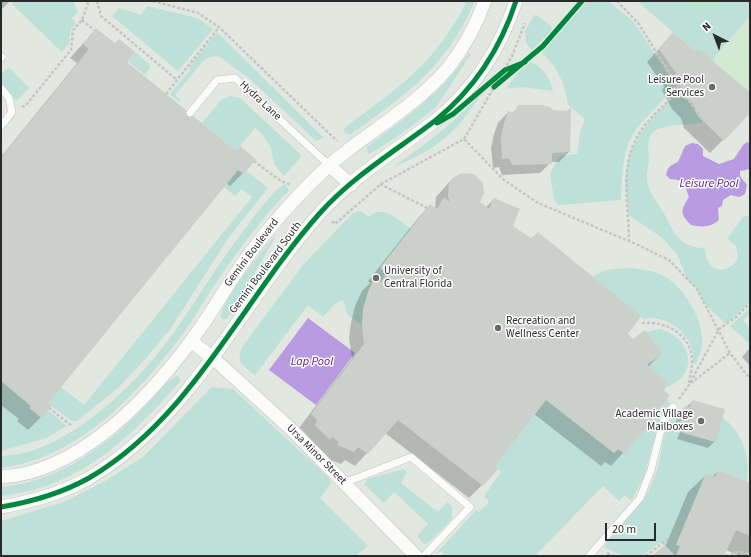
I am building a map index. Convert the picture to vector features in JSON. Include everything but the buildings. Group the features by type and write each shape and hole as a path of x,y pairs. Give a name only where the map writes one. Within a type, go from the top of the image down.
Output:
{"street":[{"name":"Gemini Boulevard","path":"1,478 33,472 59,462 93,441 123,416 152,387 191,341 253,248 300,194 347,151 396,115 426,90 448,68 464,46 478,20 485,1"},
{"name":"Gemini Boulevard South","path":"1,507 26,503 62,491 89,478 127,450 163,416 189,390 281,261 321,212 367,170 437,119 460,97 481,73 509,23 516,1"},
{"path":"330,166 351,185"},
{"name":"Ursa Minor Street","path":"191,341 213,358 292,430 416,556"}],"lane":[{"name":"Hydra Lane","path":"190,114 217,80 235,78 330,166"},
{"path":"1,88 9,98 12,112 1,126"},
{"path":"589,556 640,498 651,470 664,422 673,407"},
{"path":"344,483 411,457 470,507 424,556"}],"path":[{"path":"12,112 26,105 71,50 73,30 82,20 89,1"},
{"path":"96,1 101,16 177,80"},
{"path":"153,1 198,13 219,27 347,151"},
{"path":"617,1 642,29 678,87 676,93 641,130 630,153 625,182 629,215 629,241"},
{"path":"82,20 94,30"},
{"path":"381,184 464,139 514,52 526,21"},
{"path":"166,94 219,27"},
{"path":"491,81 504,70 512,67"},
{"path":"494,87 509,75"},
{"path":"676,93 688,99 704,122"},
{"path":"464,139 504,180 538,203 629,241 669,260 696,289 719,329 730,352 750,379"},
{"path":"367,170 381,184 427,208"},
{"path":"673,407 689,385 719,329 735,318 750,303"},
{"path":"642,323 652,322 666,325 678,332 688,343 692,360 689,385"},
{"path":"689,385 730,352"},
{"path":"49,408 72,426"},
{"path":"646,556 670,537"},
{"path":"726,556 737,552 750,553"}],"shaded area":[{"path":"13,1 73,1 78,12 72,18 76,23 71,29 69,43 62,52 12,4"},
{"path":"466,1 475,1 463,25 451,45 423,78 350,135 345,133 344,129 348,125 391,93 418,70 430,57 458,19"},
{"path":"587,1 608,1 633,21 675,85 637,128 628,144 624,162 621,200 558,205 554,199 550,174 559,156 577,154 580,133 585,119 568,105 560,76 542,53"},
{"path":"637,1 750,1 750,16 714,58 714,62 709,55 698,49 695,51"},
{"path":"685,1 721,1 706,19"},
{"path":"147,6 197,18 213,29 178,71 112,16 119,8 141,15"},
{"path":"534,15 538,16 551,26 552,30 532,50 526,43 525,32"},
{"path":"217,32 324,138 316,141 251,80 220,57 215,56 207,58 203,61 175,95 180,100 180,103 170,94 190,70 189,67"},
{"path":"135,52 151,66 145,75 128,61"},
{"path":"469,53 471,54 436,107 408,129 368,154 368,146 423,104 447,80"},
{"path":"531,62 543,70 553,91 522,87 506,89 518,72"},
{"path":"9,67 29,88 16,101 1,82 1,74"},
{"path":"485,88 457,127 423,153 393,167 453,121"},
{"path":"676,93 690,103 704,122 664,127 653,132 648,143 648,184 673,231 682,241 687,244 704,248 706,258 710,265 714,268 728,268 736,262 738,257 736,246 728,239 743,217 750,215 750,302 726,324 704,303 697,289 687,279 677,254 661,237 629,215 625,181 630,154 635,143 649,122"},
{"path":"230,96 240,98 299,153 301,157 284,176 274,164 271,148 263,135 255,128 236,151 202,123 221,100"},
{"path":"238,170 246,171 268,188 227,240 171,328 119,387 77,421 72,421 51,406 52,404 49,402 61,387 84,405 252,197 242,189 235,196 224,187"},
{"path":"285,184 289,190 264,218 241,248 167,355 127,399 105,419 82,436 56,451 29,462 1,468 1,456 28,452 52,443 92,418 129,386 161,350 226,255 258,212 269,198"},
{"path":"360,211 369,217 374,213 385,212 411,229 380,267 387,273 381,282 374,277 369,289 363,313 362,325 348,315 343,300 335,304 323,317 308,305 255,375 241,363 240,352 242,347 303,265 353,213"},
{"path":"274,237 275,238 231,313 226,319 222,319 222,312 226,302 242,278"},
{"path":"633,268 657,273 669,279 677,286 691,304 700,326 702,336 702,348 696,364 694,364 693,360 693,351 682,332 666,321 653,318 644,319 593,277 607,270"},
{"path":"750,308 750,314 743,320 750,329 750,344 730,326"},
{"path":"659,329 670,333 679,339 688,356 688,366 684,374 677,382 666,387 668,383 647,365 663,353 646,332"},
{"path":"176,376 179,377 180,382 161,403 122,441 101,457 79,471 55,482 30,491 1,496 1,487 40,479 59,471 93,451 124,427 166,384"},
{"path":"1,381 31,406 30,408 41,418 48,410 67,426 46,438 1,451"},
{"path":"212,387 233,389 329,478 331,484 320,498 368,546 356,556 1,556 1,521 64,502 107,480 143,457"},
{"path":"667,399 670,404 660,418 644,477 631,501 625,495 619,501 603,486 535,556 444,556 442,551 436,554 476,510 479,512 489,502 484,496 501,472 495,466 546,400 614,453 618,449 625,454 636,439 649,427"},
{"path":"680,410 675,431 715,442 722,417 729,423 735,430 744,446 748,464 747,482 718,470 715,477 706,474 676,544 680,546 676,556 660,542 642,556 622,555 605,548 612,534 645,498 657,470 664,436 670,420"},
{"path":"403,469 407,472 401,483 438,512 447,502 452,507 452,519 428,543 424,544 417,536 428,524 394,492 384,503 364,484 368,479"}],"sand":[{"path":"750,16 750,92 714,62 714,58"}],"water":[{"name":"Leisure Pool","path":"747,142 750,143 750,169 740,171 740,176 747,185 745,194 739,197 731,195 723,200 722,206 718,208 719,220 716,223 705,226 691,225 684,217 682,211 689,197 685,186 679,180 670,179 666,175 668,168 678,162 685,146 692,143 698,144 703,149 703,156 719,164 734,159 743,145"},
{"name":"Lap Pool","path":"308,318 355,353 316,405 269,370"}],"cycle path":[{"path":"1,507 46,496 89,478 126,453 158,423 187,390 292,247 320,213 361,175 436,120 450,108 474,81 485,66 503,35 516,1"},
{"path":"494,87 543,46 582,1"},
{"path":"437,123 453,114 505,70 525,62"}],"place":[{"name":"Leisure Pool Services","path":"712,87"},
{"name":"University of Central Florida","path":"376,278"},
{"name":"Recreation and Wellness Center","path":"498,328"},
{"name":"Academic Village Mailboxes","path":"701,421"}]}
